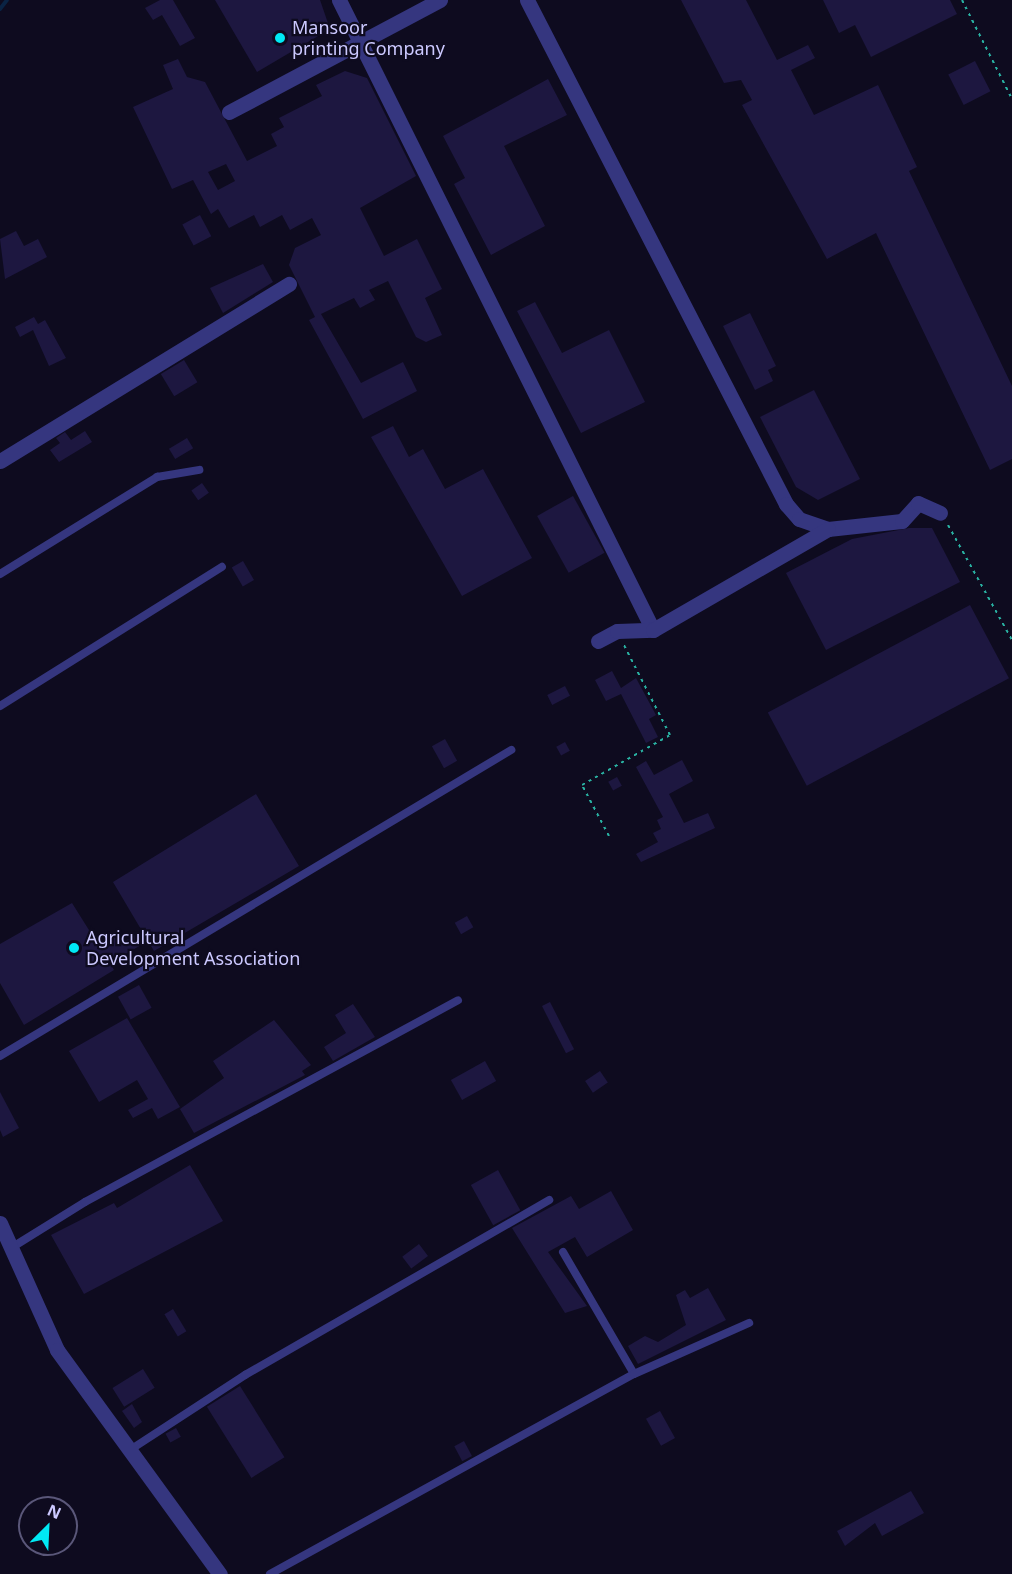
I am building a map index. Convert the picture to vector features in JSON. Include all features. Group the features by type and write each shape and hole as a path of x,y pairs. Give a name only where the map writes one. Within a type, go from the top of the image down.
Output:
{"street":[{"path":"339,0 653,630"},
{"path":"229,112 440,0"},
{"path":"527,0 786,504 799,519 828,529"},
{"path":"0,461 289,284"},
{"path":"598,642 617,631 653,630 828,529 902,520 918,503 940,513"},
{"path":"0,1223 9,1249 57,1350 133,1448 220,1574"}],"lane":[{"path":"0,574 157,477 199,470"},
{"path":"0,706 222,567"},
{"path":"0,1056 512,750"},
{"path":"9,1249 85,1202 458,1000"},
{"path":"133,1448 245,1375 549,1200"},
{"path":"563,1252 634,1374"},
{"path":"270,1574 634,1374 749,1323"}],"path":[{"path":"962,0 1012,99"},
{"path":"940,513 1012,640"},
{"path":"609,836 582,785 670,735 617,631"}],"building":[{"path":"160,0 173,0 195,38 180,46 162,15 153,20 145,8"},
{"name":"Mansoor printing Company","path":"215,0 320,0 330,29 257,72"},
{"path":"681,0 746,0 777,60 808,45 815,58 791,70 814,115 878,85 917,167 909,171 1012,386 1012,459 990,470 876,233 827,259 742,105 752,100 741,80 724,83"},
{"path":"823,0 950,0 957,14 871,57 855,25 839,33"},
{"path":"178,59 187,77 205,82 247,161 277,146 271,134 284,127 279,118 322,96 316,85 345,71 367,78 416,176 360,208 384,256 417,239 442,289 425,298 442,335 426,342 416,337 388,281 369,290 375,300 360,308 354,298 321,314 361,383 403,362 417,391 363,419 309,320 315,317 289,265 295,248 321,235 312,218 290,230 282,215 260,227 254,215 229,228 218,209 211,214 193,180 172,189 133,107 173,89 163,65","holes":["226,164 235,181 218,190 208,172"]},
{"path":"975,61 990,91 964,105 948,75"},
{"path":"548,79 567,115 504,146 545,226 491,255 454,184 465,178 443,136"},
{"path":"200,215 211,236 194,246 182,224"},
{"path":"16,231 24,246 38,239 47,257 5,279 0,239"},
{"path":"263,264 273,282 223,313 210,288"},
{"path":"535,302 562,353 609,330 645,402 581,433 517,311"},
{"path":"750,313 776,366 768,370 773,381 755,390 723,326"},
{"path":"34,317 38,324 45,320 66,358 49,366 33,330 20,337 15,327"},
{"path":"184,360 197,382 174,396 161,374"},
{"path":"814,390 860,479 818,500 796,487 760,417"},
{"path":"393,426 409,457 423,449 445,489 483,469 532,558 462,596 371,437"},
{"path":"85,431 92,442 59,462 50,450 60,443 56,438 65,432 71,440"},
{"path":"187,438 193,448 175,459 169,449"},
{"path":"202,483 209,493 198,500 191,490"},
{"path":"573,496 605,553 569,573 537,516"},
{"path":"909,528 932,528 960,582 826,650 786,573 852,539"},
{"path":"243,561 254,580 243,587 232,568"},
{"path":"970,605 1009,678 807,786 768,713"},
{"path":"612,671 621,688 636,678 656,715 649,719 658,737 646,743 621,694 606,701 595,680"},
{"path":"565,686 570,696 552,705 547,695"},
{"path":"445,739 457,761 444,768 432,746"},
{"path":"565,742 570,751 561,756 556,747"},
{"path":"682,760 693,781 669,794 684,823 708,813 715,828 641,862 636,854 658,842 653,833 661,829 657,820 663,817 636,767 646,761 654,775"},
{"path":"617,777 622,786 613,791 608,782"},
{"path":"256,794 299,866 154,951 148,941 110,963 114,970 24,1025 0,983 0,944 72,903 99,946 120,933 125,941 142,931 113,882"},
{"path":"467,916 473,927 461,934 455,923"},
{"path":"139,985 152,1008 131,1019 118,997"},
{"path":"550,1002 574,1049 566,1053 542,1006"},
{"path":"353,1004 375,1037 333,1061 324,1047 346,1033 335,1015"},
{"path":"127,1018 180,1107 158,1119 152,1108 133,1118 128,1110 148,1099 137,1080 99,1102 69,1051"},
{"path":"274,1020 311,1065 302,1071 305,1075 194,1133 180,1109 224,1078 213,1061"},
{"path":"485,1061 496,1081 462,1100 451,1080"},
{"path":"600,1071 608,1083 593,1093 585,1081"},
{"path":"0,1092 19,1128 3,1137 0,1130"},
{"path":"190,1165 223,1221 84,1294 51,1235 114,1203 117,1208"},
{"path":"498,1170 520,1210 493,1225 471,1185"},
{"path":"611,1191 633,1230 587,1257 575,1237 548,1252 587,1306 565,1313 512,1228 571,1196 579,1209"},
{"path":"419,1244 428,1256 411,1269 402,1257"},
{"path":"708,1288 726,1320 638,1364 628,1346 645,1336 658,1342 686,1325 676,1295 685,1290 690,1298"},
{"path":"173,1309 186,1331 178,1336 164,1314"},
{"path":"143,1369 155,1388 124,1407 112,1388"},
{"path":"240,1386 285,1457 251,1478 207,1407"},
{"path":"132,1404 142,1422 134,1428 122,1411"},
{"path":"660,1411 675,1438 661,1446 646,1419"},
{"path":"176,1428 181,1437 170,1443 166,1434"},
{"path":"464,1441 472,1456 462,1461 454,1446"},
{"path":"911,1491 924,1513 882,1536 875,1523 845,1546 837,1531"}],"waterway":[{"path":"0,9 7,0"}],"place":[{"name":"Mansoor printing Company","path":"280,38"},
{"name":"Agricultural Development Association","path":"74,948"}]}
